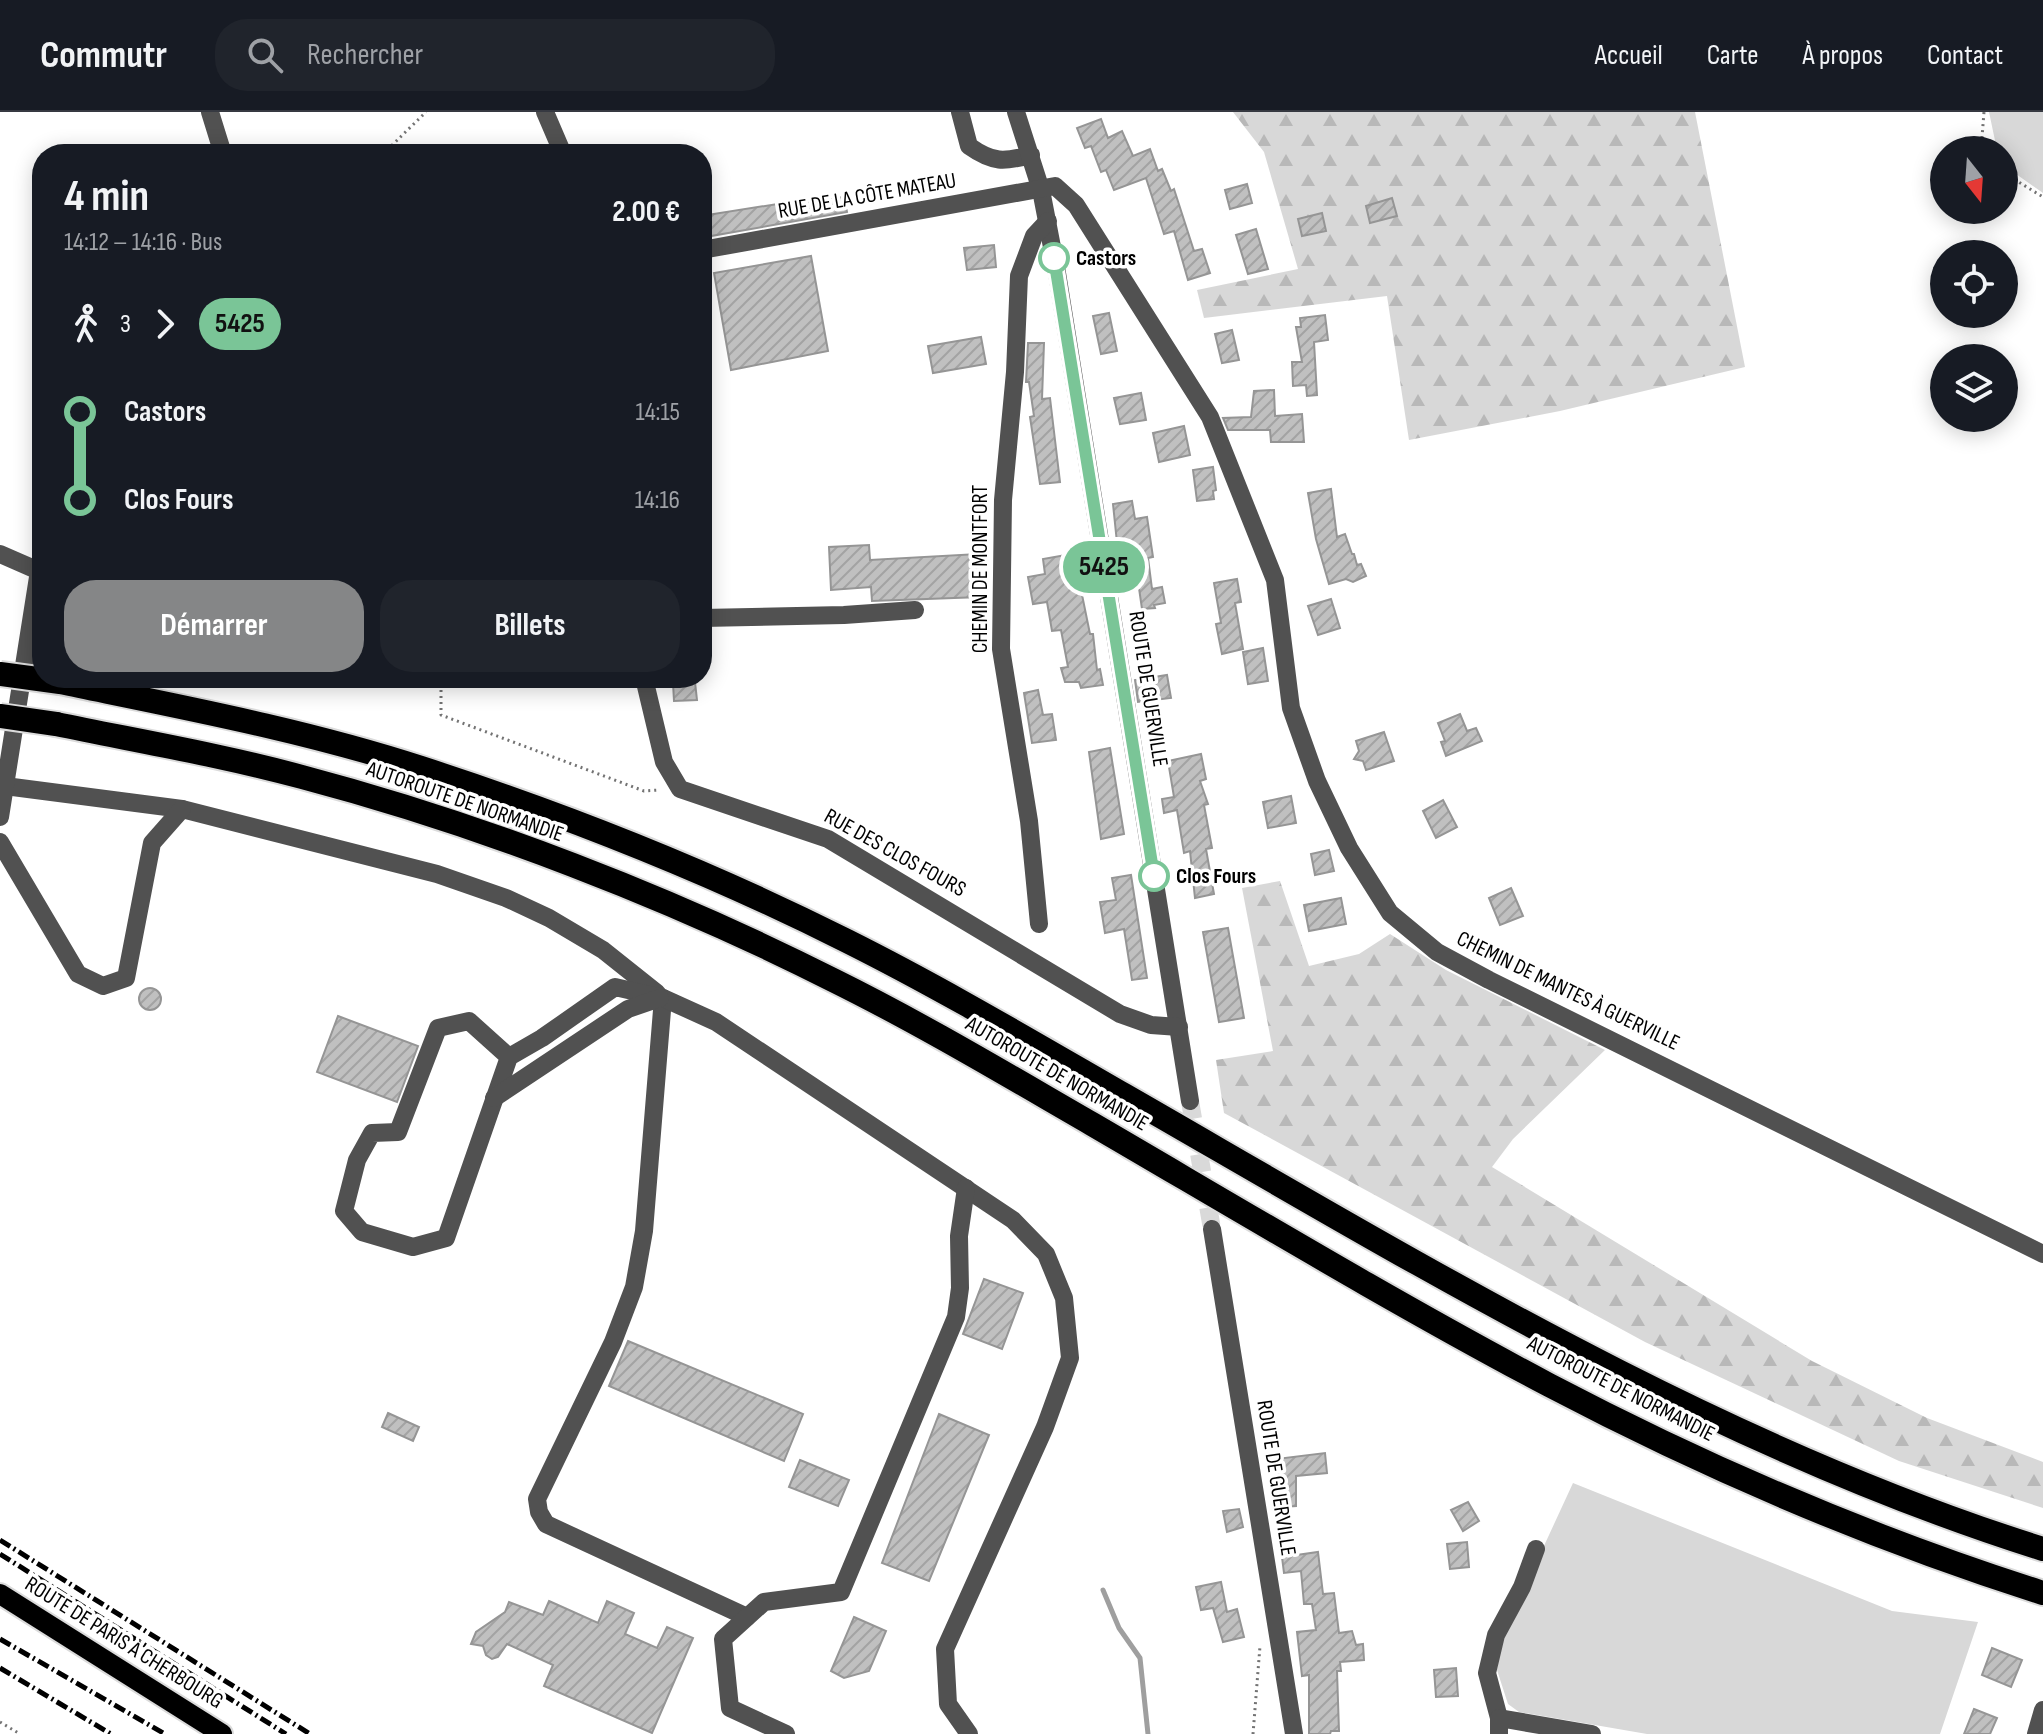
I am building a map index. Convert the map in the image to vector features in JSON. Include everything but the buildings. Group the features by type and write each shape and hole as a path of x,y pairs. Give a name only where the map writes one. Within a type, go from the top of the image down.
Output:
{"highway":[{"name":"AUTOROUTE DE NORMANDIE","path":"0,674 32,678"},
{"name":"AUTOROUTE DE NORMANDIE","path":"89,688 189,709 417,767 577,822 729,886 846,940 990,1018 1584,1355 1697,1411 1914,1505 2043,1549"},
{"name":"AUTOROUTE DE NORMANDIE","path":"0,716 56,724 300,776 407,807 550,857 708,922 833,980 960,1048 1301,1246 1550,1385 1676,1448 1805,1506 1900,1544 2043,1593"}],"main road":[{"name":"ROUTE DE PARIS À CHERBOURG","path":"0,1594 222,1734"}],"street":[{"path":"210,112 220,144"},
{"path":"545,112 559,144"},
{"path":"960,112 969,146 987,159 1010,160 1031,155"},
{"name":"ROUTE DE GUERVILLE","path":"1016,112 1048,221 1190,1101"},
{"name":"CHEMIN DE MANTES À GUERVILLE","path":"1041,190 1055,186 1076,205 1210,417 1275,580 1291,708 1317,781 1349,848 1390,913 1437,952 2043,1254"},
{"name":"RUE DE LA CÔTE MATEAU","path":"712,248 1041,190"},
{"name":"CHEMIN DE MONTFORT","path":"1039,924 1029,821 1001,649 1002,530 1015,372 1019,276 1034,236 1048,221"},
{"path":"0,554 32,559"},
{"path":"712,618 915,610"},
{"path":"0,817 32,617"},
{"path":"646,688 664,762 680,789"},
{"path":"5,786 182,809 437,874 506,898 549,918 603,950 663,998"},
{"name":"RUE DES CLOS FOURS","path":"680,789 828,839 1134,1021 1165,1028 1179,1027"},
{"path":"0,842 78,974 103,986 126,978 152,843 182,809"},
{"path":"509,1057 469,1021 438,1028 398,1132 372,1133 357,1160 344,1211 362,1232 413,1247 446,1238 509,1057 615,987 663,998 716,1022 1013,1220 1046,1254 1064,1298 1070,1358 1045,1427 945,1649 948,1704 969,1734"},
{"path":"494,1098 628,1009 663,998"},
{"path":"663,998 644,1231 634,1287 613,1342 537,1499 539,1512 546,1524 747,1617"},
{"path":"786,1734 730,1708 723,1639 764,1602 841,1592 956,1317 960,1288 959,1236 966,1188"},
{"name":"ROUTE DE GUERVILLE","path":"1212,1229 1294,1734"},
{"path":"1536,1549 1522,1587 1496,1635 1487,1673 1499,1726 1592,1734"},
{"path":"2036,1734 2043,1710"}],"path":[{"path":"393,144 426,112"},
{"path":"1982,136 1984,112"},
{"path":"2018,182 2043,197"},
{"path":"441,688 441,715 644,791 680,789"},
{"path":"1253,1734 1262,1633"},
{"path":"0,1722 20,1734"}],"green space":[{"path":"1233,112 1695,112 1745,367 1560,411 1409,440 1387,296 1204,318 1197,290 1298,269 1264,152"},
{"path":"1989,112 2043,112 2043,193 2018,175 2018,136 1994,136"},
{"path":"1280,881 1309,966 1359,954 1390,934 1446,970 1605,1050 1513,1139 1492,1167 1812,1361 1927,1418 2043,1462 2043,1508 1899,1461 1645,1342 1224,1113 1216,1060 1273,1051 1242,888"},
{"path":"1573,1483 1892,1611 1978,1622 1940,1734 1647,1734 1519,1712 1508,1704 1497,1670 1501,1639"}],"waterway":[{"path":"1103,1590 1119,1628 1140,1658 1148,1734"}],"tunnel":[{"path":"1190,1101 1212,1229"}],"railway":[{"path":"0,1540 310,1734"},
{"path":"0,1554 286,1734"},
{"path":"0,1639 165,1734"},
{"path":"0,1668 111,1734"}],"bus line":[{"name":"5425","path":"1054,258 1154,876"}],"place":[{"name":"Castors","path":"1054,258"},
{"name":"Clos Fours","path":"1154,876"}]}
